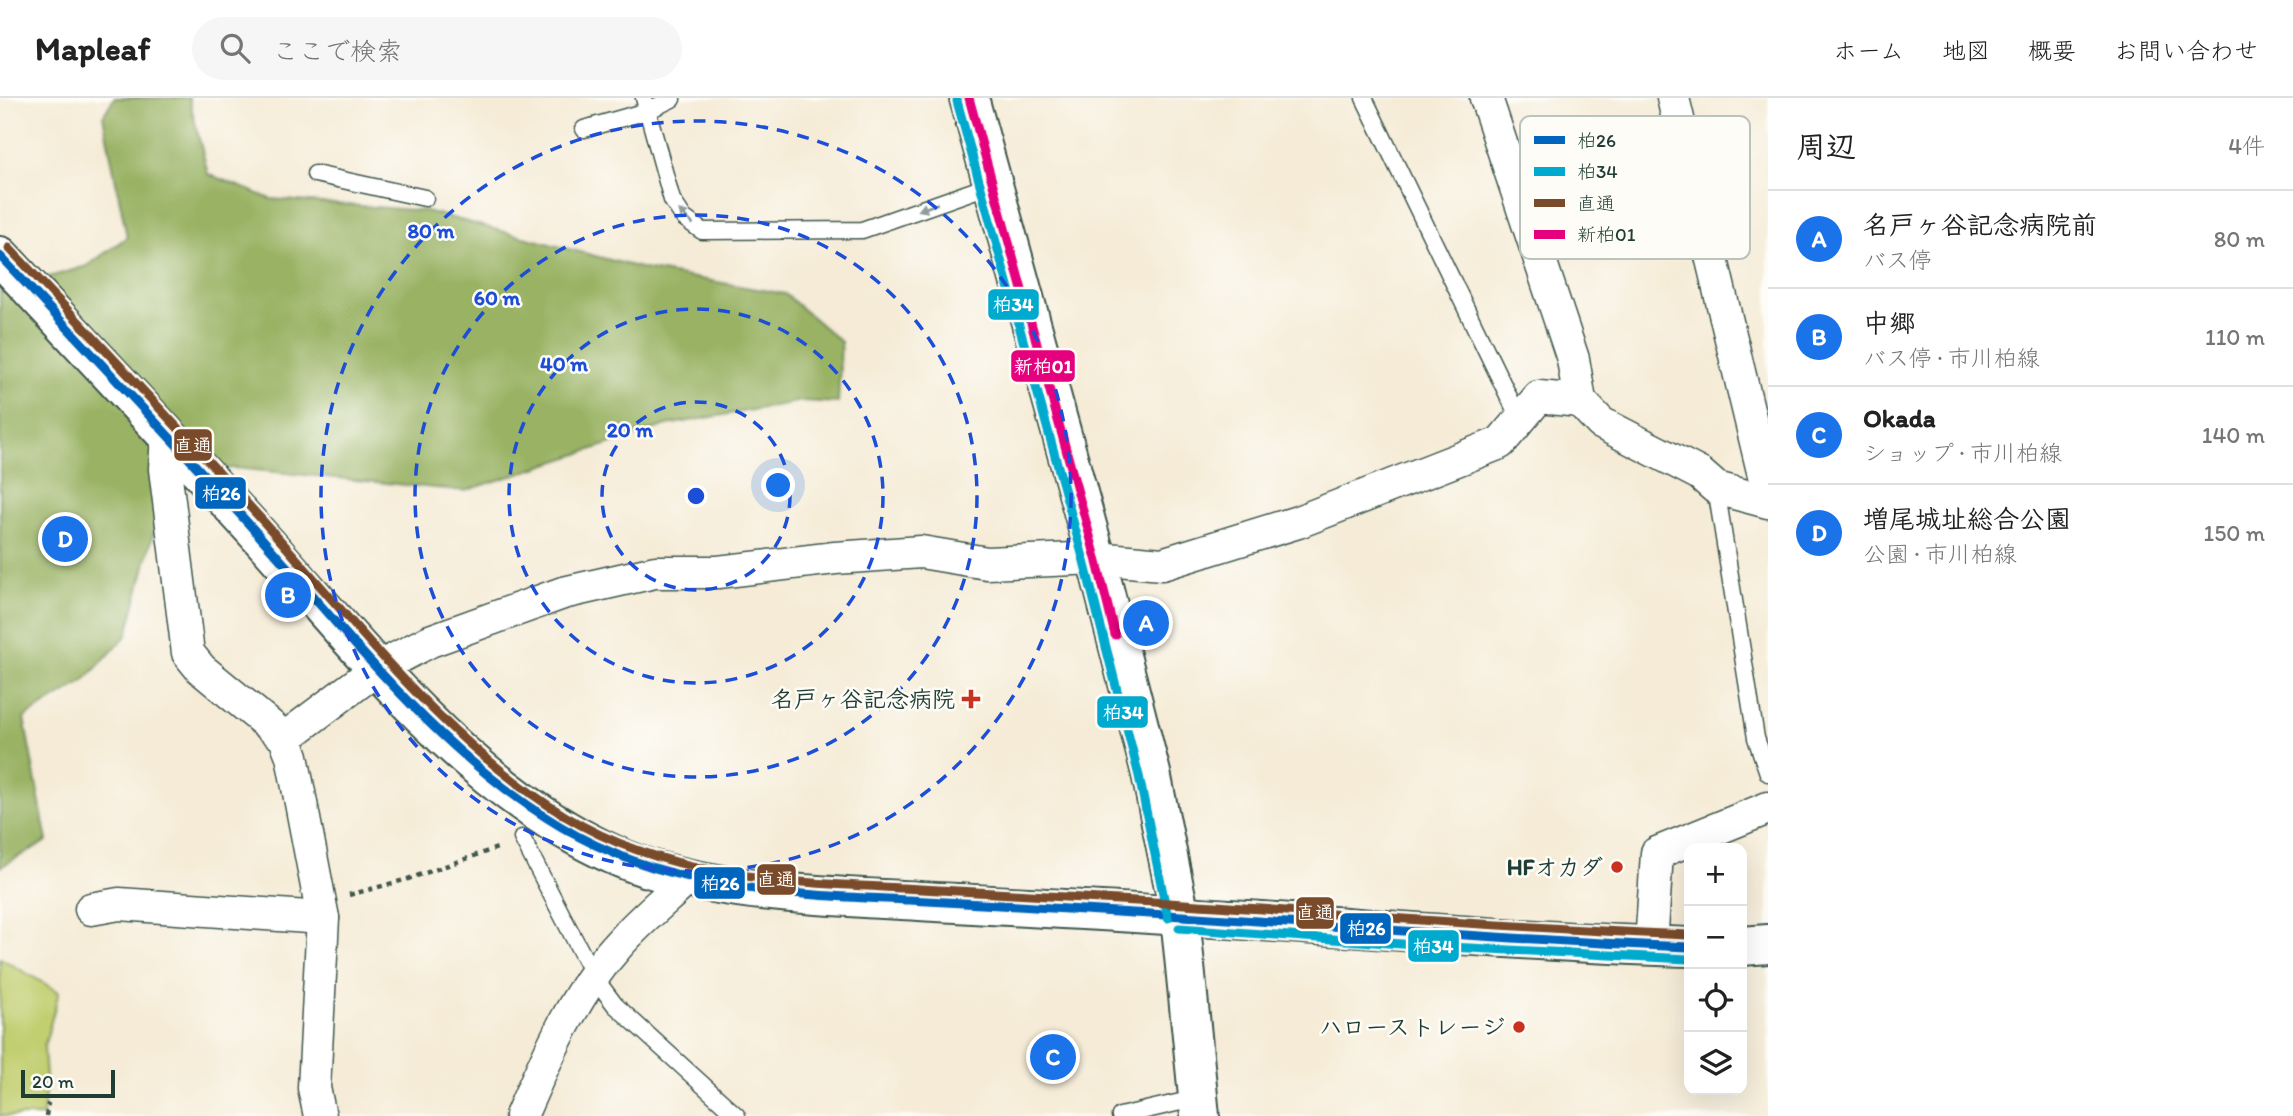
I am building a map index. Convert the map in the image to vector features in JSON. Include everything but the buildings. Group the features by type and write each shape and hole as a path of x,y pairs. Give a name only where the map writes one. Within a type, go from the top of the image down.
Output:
{"main road":[{"path":"969,98 1096,558 1151,773 1180,916 1199,1107"},
{"path":"0,256 167,434 378,668 454,747 502,787 551,821 598,848 644,867 688,878 783,892 1432,934 1684,947"},
{"path":"1747,946 1768,944"}],"street":[{"path":"1486,98 1520,200"},
{"path":"1673,98 1677,116"},
{"path":"1540,259 1573,359 1580,401 1601,423 1700,474 1716,488 1768,502"},
{"path":"1712,259 1768,492"},
{"path":"285,738 378,668 430,640 564,593 655,572 718,572 835,558 921,552 987,563 1096,558 1162,565 1298,522 1500,443 1539,397 1580,401"},
{"path":"167,434 165,469 188,653 201,669 285,738 292,756 322,910 314,1088 320,1116"},
{"path":"1651,946 1657,853 1768,808"},
{"path":"521,1116 545,1059 579,996 618,944 688,878"},
{"path":"91,909 118,904 322,910"}],"lane":[{"path":"1364,98 1520,420"},
{"path":"584,129 645,104 672,99"},
{"path":"645,104 672,200 684,218 702,231 862,230 993,184"},
{"path":"315,174 425,198"},
{"path":"1716,488 1756,738 1768,773"},
{"path":"522,838 594,976 615,1005 737,1116"},
{"path":"1120,1116 1199,1107"}],"path":[{"path":"322,910 522,838"},
{"path":"46,1116 48,1103"}],"green space":[{"path":"114,98 189,98 208,174 271,199 426,211 644,269 785,294 841,342 838,403 802,401 667,425 465,491 234,468 169,473 127,635 84,681 24,718 47,841 0,867 0,291 87,266 127,237 103,116"},
{"path":"0,958 59,992 44,1047 46,1079 43,1116 0,1116"}],"transit line":[{"name":"新柏01","path":"969,98 1115,635"},
{"name":"柏34","path":"957,101 1084,561 1139,776 1168,918"},
{"name":"直通","path":"9,248 213,466 378,652 448,724 524,788 565,816 605,837 645,853 687,865 815,883 1684,935"},
{"name":"柏26","path":"0,256 205,476 406,699 479,768 518,798 560,826 601,848 685,876 773,891 1684,947"},
{"name":"柏34","path":"1179,928 1430,946 1684,959"}],"place":[{"name":"増尾城址総合公園","path":"65,539"},
{"name":"中郷","path":"288,595"},
{"name":"名戸ヶ谷記念病院前","path":"1146,623"},
{"name":"名戸ヶ谷記念病院","path":"971,699"},
{"name":"HFオカダ","path":"1617,867"},
{"name":"ハローストレージ","path":"1519,1027"},
{"name":"Okada","path":"1053,1057"}]}
